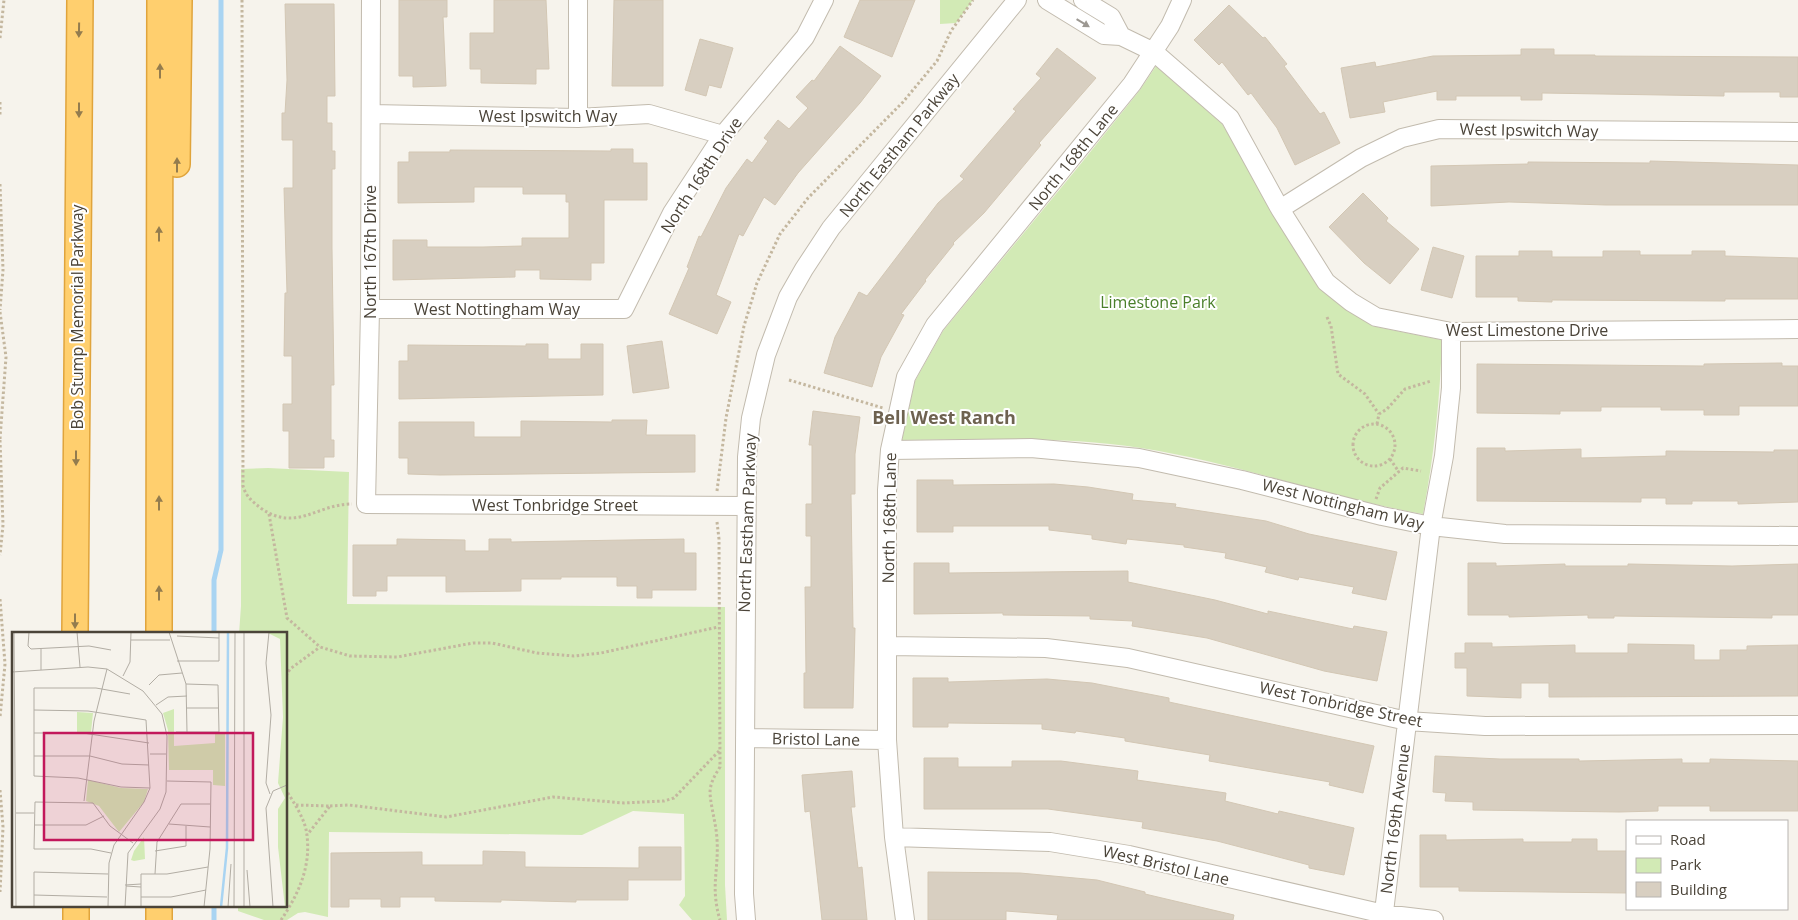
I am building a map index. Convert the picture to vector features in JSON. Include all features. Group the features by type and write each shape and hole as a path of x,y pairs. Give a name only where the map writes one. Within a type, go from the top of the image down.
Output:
{"highway":[{"name":"Bob Stump Memorial Parkway","path":"75,632 80,0"},
{"path":"159,632 160,0"},
{"path":"159,353 176,242 179,0"}],"street":[{"name":"North 167th Drive","path":"366,504 370,309 371,0"},
{"path":"578,0 578,118"},
{"name":"North 168th Drive","path":"624,309 672,213 723,135 805,37 824,0"},
{"name":"North Eastham Parkway","path":"746,920 744,894 745,506 751,418 758,382 775,328 796,283 831,228 1017,0"},
{"name":"West Limestone Drive","path":"1047,0 1104,35 1121,36 1154,52 1230,118 1280,209 1326,282 1351,302 1376,317 1451,332 1798,329"},
{"path":"1083,0 1111,17 1121,36"},
{"name":"North 168th Lane","path":"905,920 894,837 887,740 887,490 890,450 906,377 935,325 1072,160 1132,84 1170,26 1182,0"},
{"name":"West Ipswitch Way","path":"371,114 578,118 649,114 723,135"},
{"name":"West Ipswitch Way","path":"1280,209 1362,158 1394,142 1439,129 1798,132"},
{"name":"West Nottingham Way","path":"370,309 624,309"},
{"name":"North 169th Avenue","path":"1384,917 1431,526 1444,456 1450,388 1451,332"},
{"name":"West Nottingham Way","path":"890,450 1031,448 1139,458 1242,480 1382,516 1431,526 1505,534 1798,536"},
{"name":"West Tonbridge Street","path":"366,504 745,506"},
{"name":"West Tonbridge Street","path":"887,646 1046,648 1128,658 1407,721 1485,726 1798,725"},
{"name":"Bristol Lane","path":"745,738 887,740"},
{"name":"West Bristol Lane","path":"894,837 1050,842 1129,855 1384,917 1434,920"}],"path":[{"path":"0,38 4,0"},
{"path":"242,0 242,486 248,499 269,514 280,518 296,518 346,504 366,504"},
{"path":"720,920 715,902 714,879 717,840 710,792 712,781 720,767 719,539 716,506 726,418 744,326 757,283 780,234 808,198 903,102 937,61 951,31 973,0"},
{"path":"0,102 0,116"},
{"path":"0,184 3,270 0,311 1,334 6,357 2,368 0,439 3,525 0,555"},
{"path":"1326,317 1331,326 1338,374 1365,394 1379,414 1378,424"},
{"path":"789,380 898,412"},
{"path":"1379,414 1387,409 1405,389 1432,381"},
{"path":"1370,424 1378,424 1389,430 1396,447 1390,459 1377,466 1370,466 1358,458 1354,452 1353,444 1358,431 1370,424"},
{"path":"1390,459 1398,472"},
{"path":"1376,499 1380,488 1403,468 1421,471"},
{"path":"269,514 288,618 320,647 350,656 398,657 452,645 492,643 538,653 574,656 601,653 718,628"},
{"path":"0,599 5,664 0,717"},
{"path":"288,672 320,647"},
{"path":"296,805 349,805 446,818 553,797 624,803 664,801 674,798 719,751"},
{"path":"0,790 3,827 0,892"},
{"path":"281,920 299,891 306,866 308,835 296,805 288,793"},
{"path":"308,835 330,806"}],"green space":[{"path":"940,0 973,0 956,23 940,24"},
{"name":"Limestone Park","path":"1156,66 1222,124 1273,207 1329,291 1372,326 1442,340 1436,427 1423,514 1352,499 1212,462 1141,448 1052,440 902,440 915,381 943,331 1079,166 1140,90"},
{"path":"268,468 349,472 347,604 725,607 725,885 727,920 692,920 679,905 685,896 684,814 633,811 582,835 329,832 328,917 305,912 298,913 287,920 264,920 238,911 238,908 288,908 288,632 239,632 241,606 241,469"}],"building":[{"path":"399,0 447,0 447,17 443,17 446,86 413,87 413,76 399,76"},
{"path":"494,0 546,0 549,69 536,69 536,84 481,83 481,69 470,69 470,33 494,33"},
{"path":"614,0 663,0 663,86 612,86"},
{"path":"860,0 915,0 892,57 844,37"},
{"path":"285,4 334,4 335,96 327,96 327,123 332,123 332,151 335,151 335,169 332,169 334,385 331,385 331,440 334,440 334,457 324,457 324,468 289,468 289,431 283,431 283,404 292,404 292,356 284,356 285,293 287,293 284,188 293,188 293,140 282,140 282,113 285,113 287,80"},
{"path":"1229,5 1263,38 1265,37 1287,64 1284,66 1320,114 1324,112 1340,143 1295,165 1277,128 1251,93 1248,95 1222,62 1219,65 1194,40"},
{"path":"700,39 733,48 721,88 709,85 706,96 685,90"},
{"path":"840,46 881,76 860,103 798,173 775,205 764,197 743,236 739,234 716,295 731,302 717,334 669,314 689,268 687,267 699,236 701,237 726,188 747,159 752,163 768,141 764,138 778,120 789,129 808,108 796,97 812,80 814,81"},
{"path":"1057,48 1096,78 1039,143 1041,145 984,213 953,243 925,280 901,314 904,315 881,357 872,387 824,373 835,337 859,292 867,296 938,203 964,179 960,176 1016,111 1013,109 1041,78 1036,74"},
{"path":"1521,49 1554,49 1554,55 1798,57 1798,97 1780,97 1780,92 1724,92 1724,96 1542,93 1542,100 1521,100 1521,96 1456,96 1456,100 1437,100 1437,91 1383,102 1385,112 1350,118 1341,68 1375,62 1376,67 1433,56 1521,55"},
{"path":"611,149 633,149 633,163 647,163 647,200 604,200 604,263 591,263 591,280 540,279 540,270 515,270 515,277 393,280 393,240 427,240 427,247 483,247 522,246 522,238 569,238 569,202 566,202 566,194 523,194 523,187 474,187 474,202 398,203 398,162 409,162 409,152 450,152 450,150 611,151"},
{"path":"1650,161 1798,165 1798,205 1606,205 1509,202 1431,206 1431,166 1528,164 1528,162 1650,163"},
{"path":"1363,193 1388,218 1386,221 1419,249 1390,284 1364,263 1329,227"},
{"path":"1433,247 1464,256 1452,298 1421,290"},
{"path":"1519,251 1552,251 1552,257 1603,257 1603,251 1640,251 1640,255 1692,255 1692,251 1725,251 1725,256 1798,258 1798,299 1725,299 1725,301 1552,300 1552,302 1518,301 1518,297 1476,297 1476,256 1519,256"},
{"path":"662,341 669,388 633,393 627,346"},
{"path":"526,344 548,344 548,359 581,359 581,344 603,344 603,395 399,399 399,361 408,361 408,345 526,346"},
{"path":"1782,363 1782,366 1798,366 1798,406 1739,406 1739,415 1704,415 1704,410 1661,410 1661,407 1601,407 1601,411 1560,411 1560,414 1477,413 1477,364 1704,366 1704,364"},
{"path":"813,411 860,417 855,454 855,494 851,494 853,628 855,628 853,708 804,708 804,673 806,673 805,587 811,587 811,536 806,536 806,504 812,504 812,445 809,445"},
{"path":"612,420 647,420 646,435 695,435 695,472 408,474 408,458 399,458 399,422 474,422 474,437 521,437 521,421 612,422"},
{"path":"1477,448 1505,448 1505,451 1581,449 1581,458 1666,456 1666,451 1774,452 1774,450 1798,450 1798,502 1738,504 1738,501 1692,501 1692,504 1666,504 1666,498 1641,498 1641,502 1477,501"},
{"path":"917,480 953,480 953,485 1054,484 1088,487 1133,494 1132,500 1176,504 1175,507 1266,521 1309,534 1397,552 1386,600 1352,593 1354,587 1299,577 1298,580 1265,572 1267,567 1225,558 1226,553 1184,547 1184,545 1127,539 1126,544 1092,539 1092,535 1049,530 1049,526 953,526 953,532 917,532"},
{"path":"397,539 465,540 465,551 489,551 489,539 511,539 511,542 684,539 684,553 696,553 696,590 652,590 652,598 637,598 637,586 617,586 617,577 561,577 561,579 521,579 521,591 446,592 446,576 387,576 387,591 376,591 376,596 353,596 353,545 397,545"},
{"path":"914,563 949,563 949,573 1128,571 1128,582 1215,600 1268,614 1268,611 1353,629 1354,626 1387,632 1377,681 1324,671 1207,638 1132,626 1133,621 1090,619 1090,616 1003,615 1003,613 914,614"},
{"path":"1468,563 1496,563 1496,566 1565,564 1565,566 1628,566 1628,564 1732,566 1798,564 1798,615 1772,615 1772,618 1614,616 1614,618 1588,618 1588,615 1509,617 1509,615 1468,615"},
{"path":"1465,643 1492,643 1492,647 1575,645 1575,653 1628,653 1628,644 1694,645 1694,660 1720,660 1720,650 1747,650 1747,646 1798,645 1798,696 1549,697 1549,683 1521,683 1521,698 1467,696 1467,668 1455,668 1455,653 1465,653"},
{"path":"913,678 948,678 948,682 1047,679 1092,683 1169,698 1169,702 1374,746 1363,793 1329,785 1330,782 1209,761 1210,755 1125,741 1125,738 1076,731 1075,733 1042,729 1042,724 948,723 948,727 913,727"},
{"path":"1435,756 1500,759 1579,759 1579,761 1682,759 1682,763 1710,763 1710,759 1798,761 1798,811 1710,811 1710,806 1658,806 1658,811 1619,812 1473,810 1473,802 1445,801 1446,793 1433,792"},
{"path":"924,758 958,758 958,767 1012,767 1012,761 1061,761 1138,771 1137,780 1226,793 1225,801 1278,814 1279,811 1354,828 1344,875 1309,868 1309,865 1217,841 1142,828 1143,822 1048,809 924,809"},
{"path":"852,771 855,807 851,807 858,868 862,867 867,920 822,920 810,811 805,812 802,775"},
{"path":"1420,835 1446,835 1446,840 1523,839 1523,842 1572,842 1572,839 1597,839 1597,851 1626,851 1626,893 1459,891 1459,887 1420,887"},
{"path":"639,847 681,847 681,880 628,880 628,900 576,900 576,902 501,900 501,902 435,901 435,897 400,897 400,907 381,907 381,899 349,899 349,907 331,907 331,853 422,852 422,865 483,865 483,851 525,852 525,867 639,868"},
{"path":"928,872 1020,873 1097,880 1145,892 1145,894 1234,915 1233,920 1057,920 1058,915 1006,911 1006,920 928,920"}],"waterway":[{"path":"214,632 214,580 221,550 221,0"},
{"path":"214,908 214,920"}],"district":[{"name":"Bell West Ranch","path":"944,418"}]}
